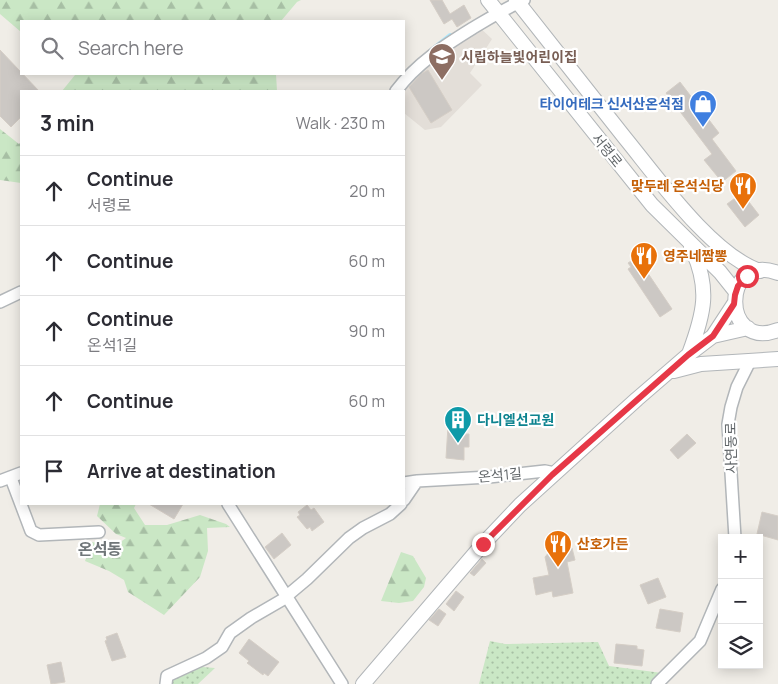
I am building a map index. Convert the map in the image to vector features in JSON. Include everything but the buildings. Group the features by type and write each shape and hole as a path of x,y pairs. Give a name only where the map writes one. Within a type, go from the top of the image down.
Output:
{"street":[{"name":"서령로","path":"488,0 513,5 564,61 678,202 709,236 736,259 748,266 760,271 768,270 778,273"},
{"name":"서령로","path":"513,5 547,75 652,205 720,272 735,298 739,318 748,328"},
{"path":"397,90 425,60 441,48 513,5"},
{"path":"547,75 564,61"},
{"path":"688,240 699,267 704,295 702,315 688,355"},
{"path":"363,684 483,544 552,475 688,355 713,336 735,298 743,279 760,271"},
{"path":"0,302 20,292"},
{"path":"713,336 748,328 761,332 778,330"},
{"path":"664,376 693,365 778,359"},
{"name":"사연동로","path":"735,534 728,424 737,387 750,361"},
{"name":"온석1길","path":"405,483 545,471 550,472 552,475"},
{"path":"11,477 20,503"},
{"path":"405,499 418,481"},
{"path":"21,505 30,531 39,535 100,532"},
{"path":"229,505 342,684"},
{"path":"166,684 167,676 206,658 222,647 230,634 251,618 287,596 349,538 363,528 390,514 400,505"},
{"path":"657,684 700,641 718,598"}],"shaded area":[{"name":"시립하늘빛어린이집","path":"478,26 492,39 470,73 482,85 441,127 425,130 405,114 405,90 402,90 410,77"}],"green space":[{"path":"0,0 301,0 297,2 282,20 20,20 20,31 0,14"},
{"path":"75,75 276,75 277,90 63,90"},
{"path":"0,129 20,143 20,183 0,180"},
{"path":"100,505 136,505 134,508 145,525 167,525 200,515 230,527 207,528 208,551 200,577 164,615 128,592 124,580 109,571 85,561 92,542 115,546 126,538 116,534 97,516"},
{"path":"401,552 413,556 426,578 424,587 413,601 399,603 381,601"},
{"path":"490,641 505,644 598,642 609,666 662,673 651,684 479,684"},
{"path":"215,668 198,684 172,684 172,679 189,669"}],"waterway":[{"path":"431,50 450,35"}],"place":[{"name":"시립하늘빛어린이집","path":"442,81"},
{"name":"타이어테크 신서산온석점","path":"703,128"},
{"name":"맞두레 온석식당","path":"743,210"},
{"name":"영주네짬뽕","path":"644,280"},
{"name":"다니엘선교원","path":"458,444"},
{"name":"산호가든","path":"558,568"}],"district":[{"name":"온석동","path":"100,549"}],"route":[{"path":"483,544 552,475 637,399 713,336 734,304 738,286 747,276"}]}
